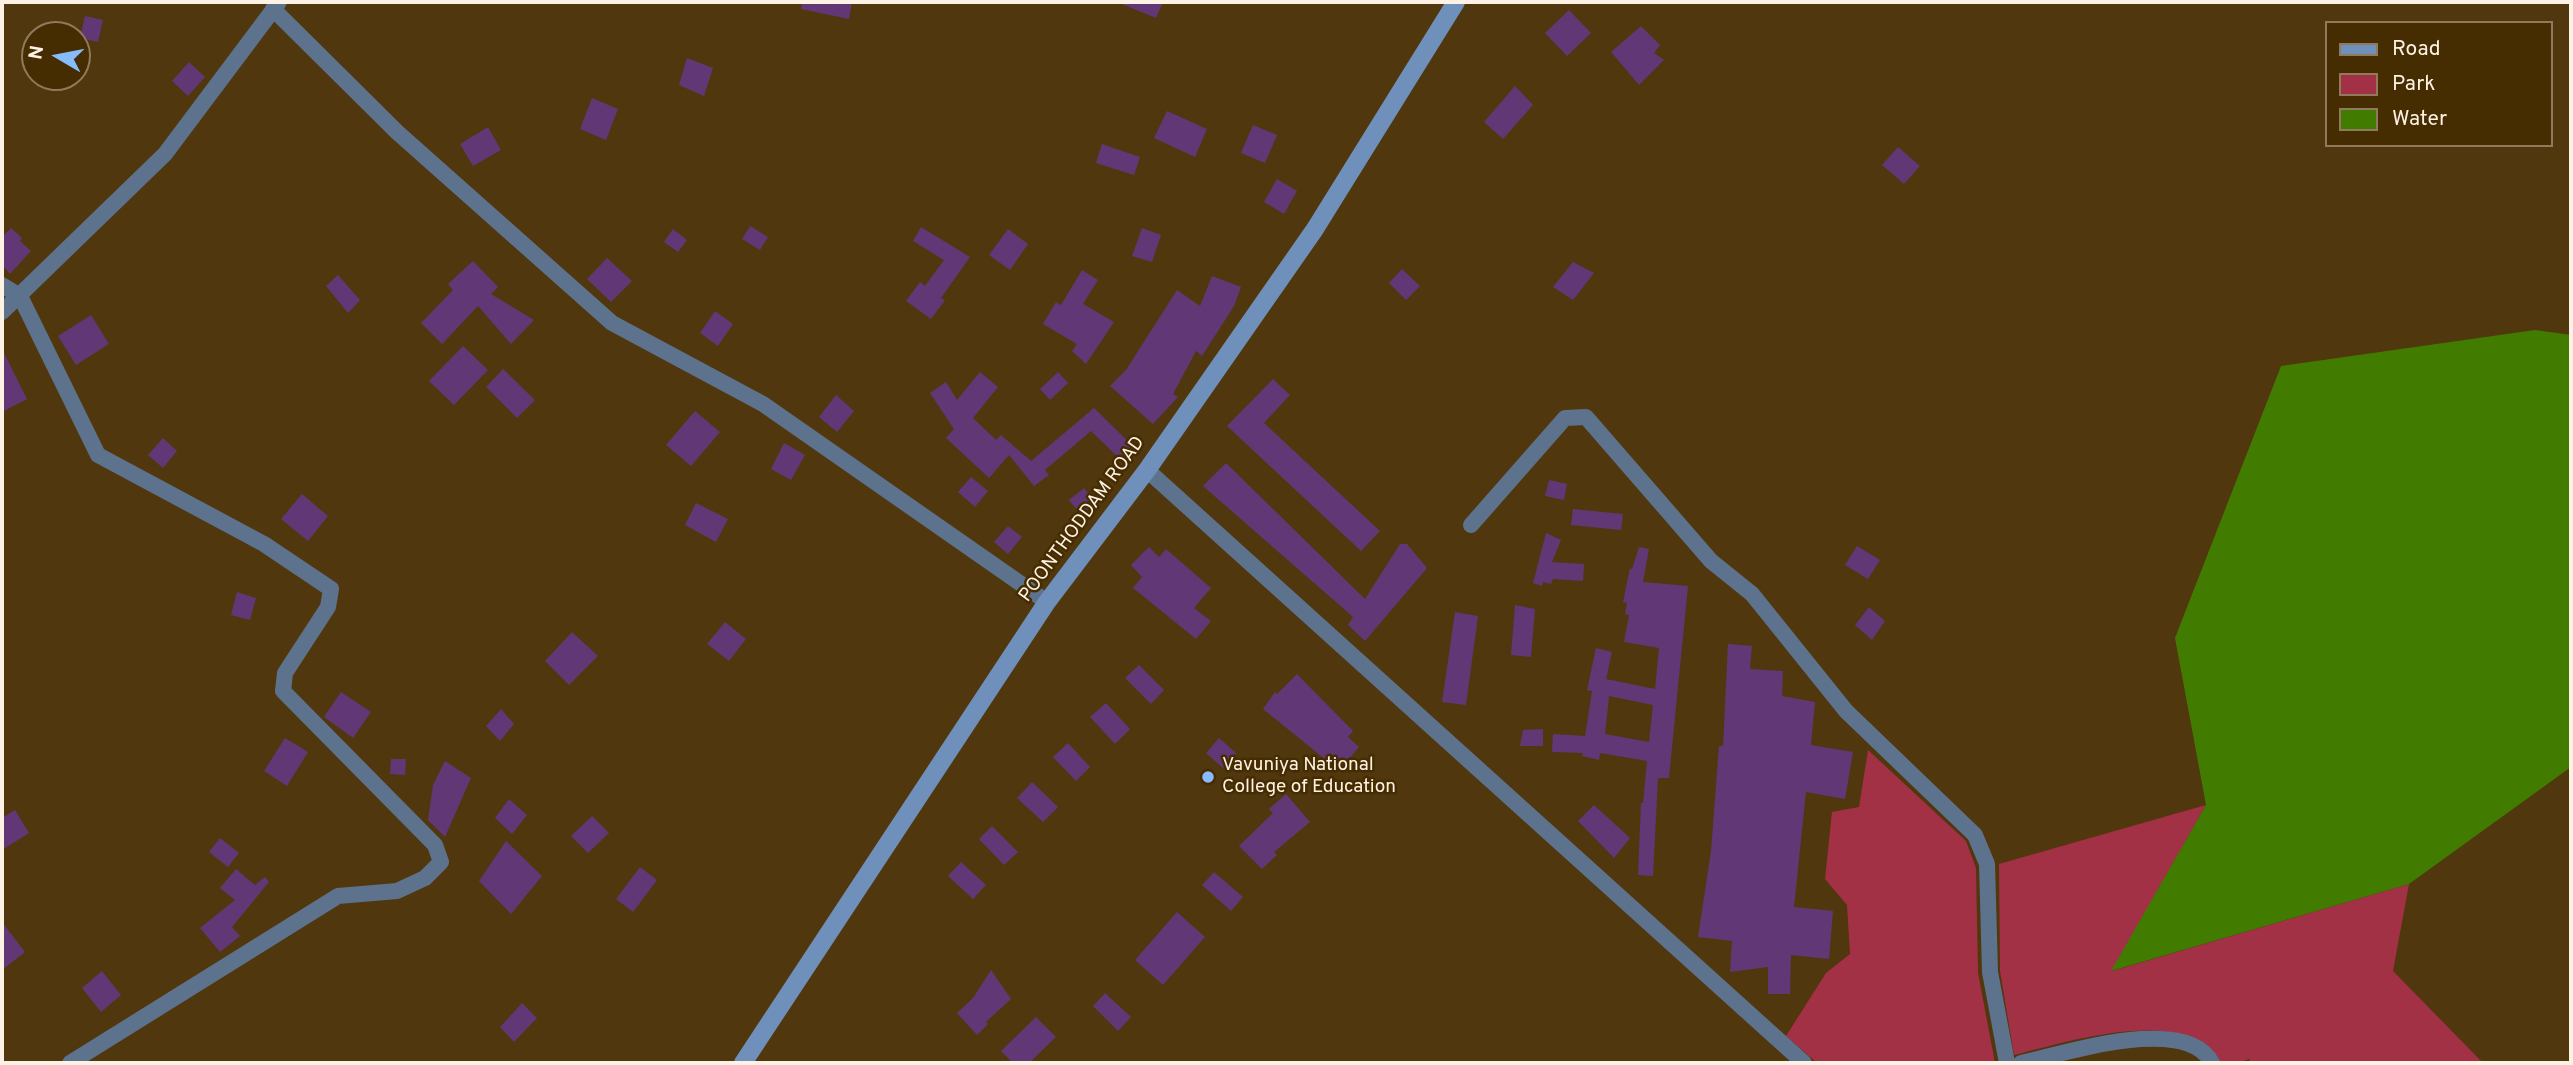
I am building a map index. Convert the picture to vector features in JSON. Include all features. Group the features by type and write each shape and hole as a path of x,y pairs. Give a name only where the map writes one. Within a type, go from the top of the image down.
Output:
{"street":[{"name":"POONTHODDAM ROAD","path":"743,1063 1047,602 1147,470 1315,229 1456,2"},
{"path":"2,312 165,154 276,6 397,132 612,323 763,404 1047,602"},
{"path":"2,285 20,296 98,455 264,544 331,589 328,607 285,673 283,691 435,845 441,862 425,878 397,891 338,895 70,1063"},
{"path":"1471,525 1565,418 1586,417 1711,561 1752,594 1846,711 1975,835 1987,864 1990,972 2007,1063"},
{"path":"1147,470 1804,1063"},
{"path":"2021,1063 2139,1038 2189,1042 2212,1063"}],"green space":[{"path":"1868,750 1966,841 1976,868 1978,973 1995,1063 1817,1063 1786,1036 1826,973 1850,954 1847,905 1825,879 1832,812 1859,807"},
{"path":"2206,805 2112,971 2409,884 2393,971 2483,1063 2251,1063 2249,1059 2239,1063 2221,1063 2205,1045 2182,1035 2155,1031 2094,1036 2014,1055 2000,971 1999,864"}],"water":[{"path":"2535,330 2571,335 2571,767 2409,884 2111,971 2206,805 2175,638 2281,366"}],"building":[{"path":"802,2 852,2 849,19 801,9"},
{"path":"1117,2 1163,2 1156,18"},
{"path":"1569,10 1591,33 1567,56 1545,33"},
{"path":"85,16 103,20 98,42 91,40 91,21 84,21"},
{"path":"1641,26 1660,45 1654,53 1664,60 1639,85 1611,52"},
{"path":"687,58 713,68 704,96 679,85"},
{"path":"189,62 205,77 188,96 172,81"},
{"path":"1515,86 1533,105 1503,139 1484,122"},
{"path":"592,98 618,109 606,140 580,129"},
{"path":"1167,111 1207,129 1195,157 1154,138"},
{"path":"1253,125 1277,135 1265,163 1241,153"},
{"path":"488,127 501,150 473,166 460,144"},
{"path":"1102,144 1140,157 1134,175 1096,163"},
{"path":"1898,147 1920,166 1904,184 1882,165"},
{"path":"1277,179 1297,191 1284,214 1264,202"},
{"path":"750,226 768,237 760,250 742,239"},
{"path":"921,227 970,257 941,298 945,300 931,319 906,301 920,282 925,286 944,260 913,241"},
{"path":"11,228 31,251 10,274 2,265 2,237"},
{"path":"1142,228 1161,235 1152,262 1132,256"},
{"path":"673,229 687,240 678,252 664,242"},
{"path":"1008,229 1028,244 1010,270 989,255"},
{"path":"607,258 632,281 611,302 587,279"},
{"path":"473,261 498,287 491,294 534,320 511,344 478,306 442,344 421,323 453,290 448,284"},
{"path":"1573,262 1594,273 1573,300 1553,287"},
{"path":"1402,269 1420,286 1406,300 1389,283"},
{"path":"1082,270 1098,280 1083,304 1114,322 1086,364 1072,351 1077,344 1043,324 1056,302 1061,305"},
{"path":"338,275 360,300 348,313 326,286"},
{"path":"1212,276 1241,287 1234,306 1202,356 1196,351 1173,394 1178,397 1153,424 1110,386 1126,370 1177,290 1200,306"},
{"path":"715,311 733,324 718,346 700,333"},
{"path":"91,315 109,344 76,365 58,336"},
{"path":"463,346 488,370 454,405 429,381"},
{"path":"2,349 27,399 2,412"},
{"path":"503,369 535,400 517,418 486,387"},
{"path":"980,372 998,387 973,418 996,440 1001,435 1031,461 1094,408 1138,451 1125,464 1091,431 1045,470 1049,475 1034,486 1009,455 989,478 946,438 954,429 930,393 946,382 957,400"},
{"path":"1058,372 1068,383 1050,400 1040,389"},
{"path":"1273,379 1290,395 1264,423 1380,531 1361,551 1227,426"},
{"path":"836,395 854,411 837,432 819,417"},
{"path":"695,411 720,432 691,466 666,445"},
{"path":"163,438 177,451 163,468 148,455"},
{"path":"784,443 805,455 791,480 771,469"},
{"path":"1226,463 1365,599 1400,544 1407,544 1427,568 1365,641 1348,625 1353,617 1203,486"},
{"path":"971,477 988,491 975,507 958,492"},
{"path":"1549,480 1567,484 1564,500 1545,496"},
{"path":"1084,488 1096,503 1081,515 1069,500"},
{"path":"302,494 328,516 308,541 281,519"},
{"path":"696,503 728,519 716,542 685,525"},
{"path":"1573,509 1623,514 1621,530 1571,525"},
{"path":"1008,526 1022,537 1008,554 994,542"},
{"path":"1546,533 1561,540 1552,562 1584,564 1583,581 1553,579 1551,584 1543,582 1542,586 1533,583"},
{"path":"1857,546 1880,560 1868,579 1845,565"},
{"path":"1149,547 1159,557 1166,549 1211,588 1194,608 1211,621 1196,639 1133,588 1142,577 1131,565"},
{"path":"1639,547 1649,549 1643,582 1688,586 1669,778 1658,778 1653,876 1638,875 1641,803 1647,761 1600,753 1599,760 1582,756 1583,753 1552,752 1553,734 1585,736 1592,691 1587,690 1596,648 1612,652 1606,679 1655,689 1659,648 1624,642 1629,615 1625,614 1627,603 1623,602 1630,568 1632,569","holes":["1609,696 1653,705 1649,742 1605,734"]},
{"path":"237,592 256,598 250,620 231,615"},
{"path":"1515,605 1535,609 1531,657 1511,655"},
{"path":"1869,607 1885,621 1872,640 1855,625"},
{"path":"1455,612 1478,616 1466,705 1442,702"},
{"path":"725,622 746,639 729,661 707,644"},
{"path":"572,632 598,656 569,685 545,661"},
{"path":"1728,644 1752,646 1750,669 1783,671 1782,696 1815,702 1811,745 1853,752 1845,799 1806,792 1794,907 1833,911 1829,959 1791,955 1790,994 1768,994 1768,967 1730,972 1732,941 1698,937 1711,851 1719,746 1723,746"},
{"path":"1139,665 1164,690 1151,704 1125,678"},
{"path":"1297,674 1353,731 1348,737 1359,747 1344,765 1330,754 1326,760 1263,709 1275,692 1277,694"},
{"path":"341,692 371,712 353,738 324,717"},
{"path":"1106,703 1130,729 1115,744 1090,717"},
{"path":"501,709 514,724 500,741 486,726"},
{"path":"1543,729 1543,746 1520,746 1523,730"},
{"path":"285,738 308,752 287,786 264,771"},
{"path":"1219,738 1236,753 1223,768 1206,753"},
{"path":"1068,743 1090,767 1076,781 1053,757"},
{"path":"391,759 406,759 405,775 390,774"},
{"path":"445,761 471,778 445,837 428,820 433,785"},
{"path":"1032,782 1058,807 1043,822 1017,798"},
{"path":"1286,794 1310,822 1274,852 1277,855 1262,869 1239,846 1273,813 1269,809"},
{"path":"509,799 527,815 512,834 495,818"},
{"path":"1594,805 1630,838 1614,858 1578,821"},
{"path":"15,810 29,833 2,850 2,818"},
{"path":"592,816 609,833 588,853 571,836"},
{"path":"992,826 1018,852 1004,865 979,839"},
{"path":"220,838 239,853 228,867 209,852"},
{"path":"506,841 542,876 511,914 479,881"},
{"path":"961,862 986,885 973,899 948,876"},
{"path":"640,867 657,880 633,912 616,899"},
{"path":"236,869 255,885 265,877 269,882 232,927 240,936 220,952 200,928 235,900 220,888"},
{"path":"1214,872 1243,897 1231,911 1202,885"},
{"path":"1177,912 1205,937 1163,985 1135,960"},
{"path":"2,922 25,952 2,970"},
{"path":"991,970 1011,999 986,1022 988,1024 977,1035 957,1013 973,998"},
{"path":"102,971 121,995 101,1012 82,988"},
{"path":"1105,993 1131,1017 1118,1031 1093,1006"},
{"path":"522,1003 537,1018 514,1042 500,1027"},
{"path":"1036,1017 1056,1037 1029,1063 1013,1063 1001,1051"}],"place":[{"name":"Vavuniya National College of Education","path":"1208,777"}]}
